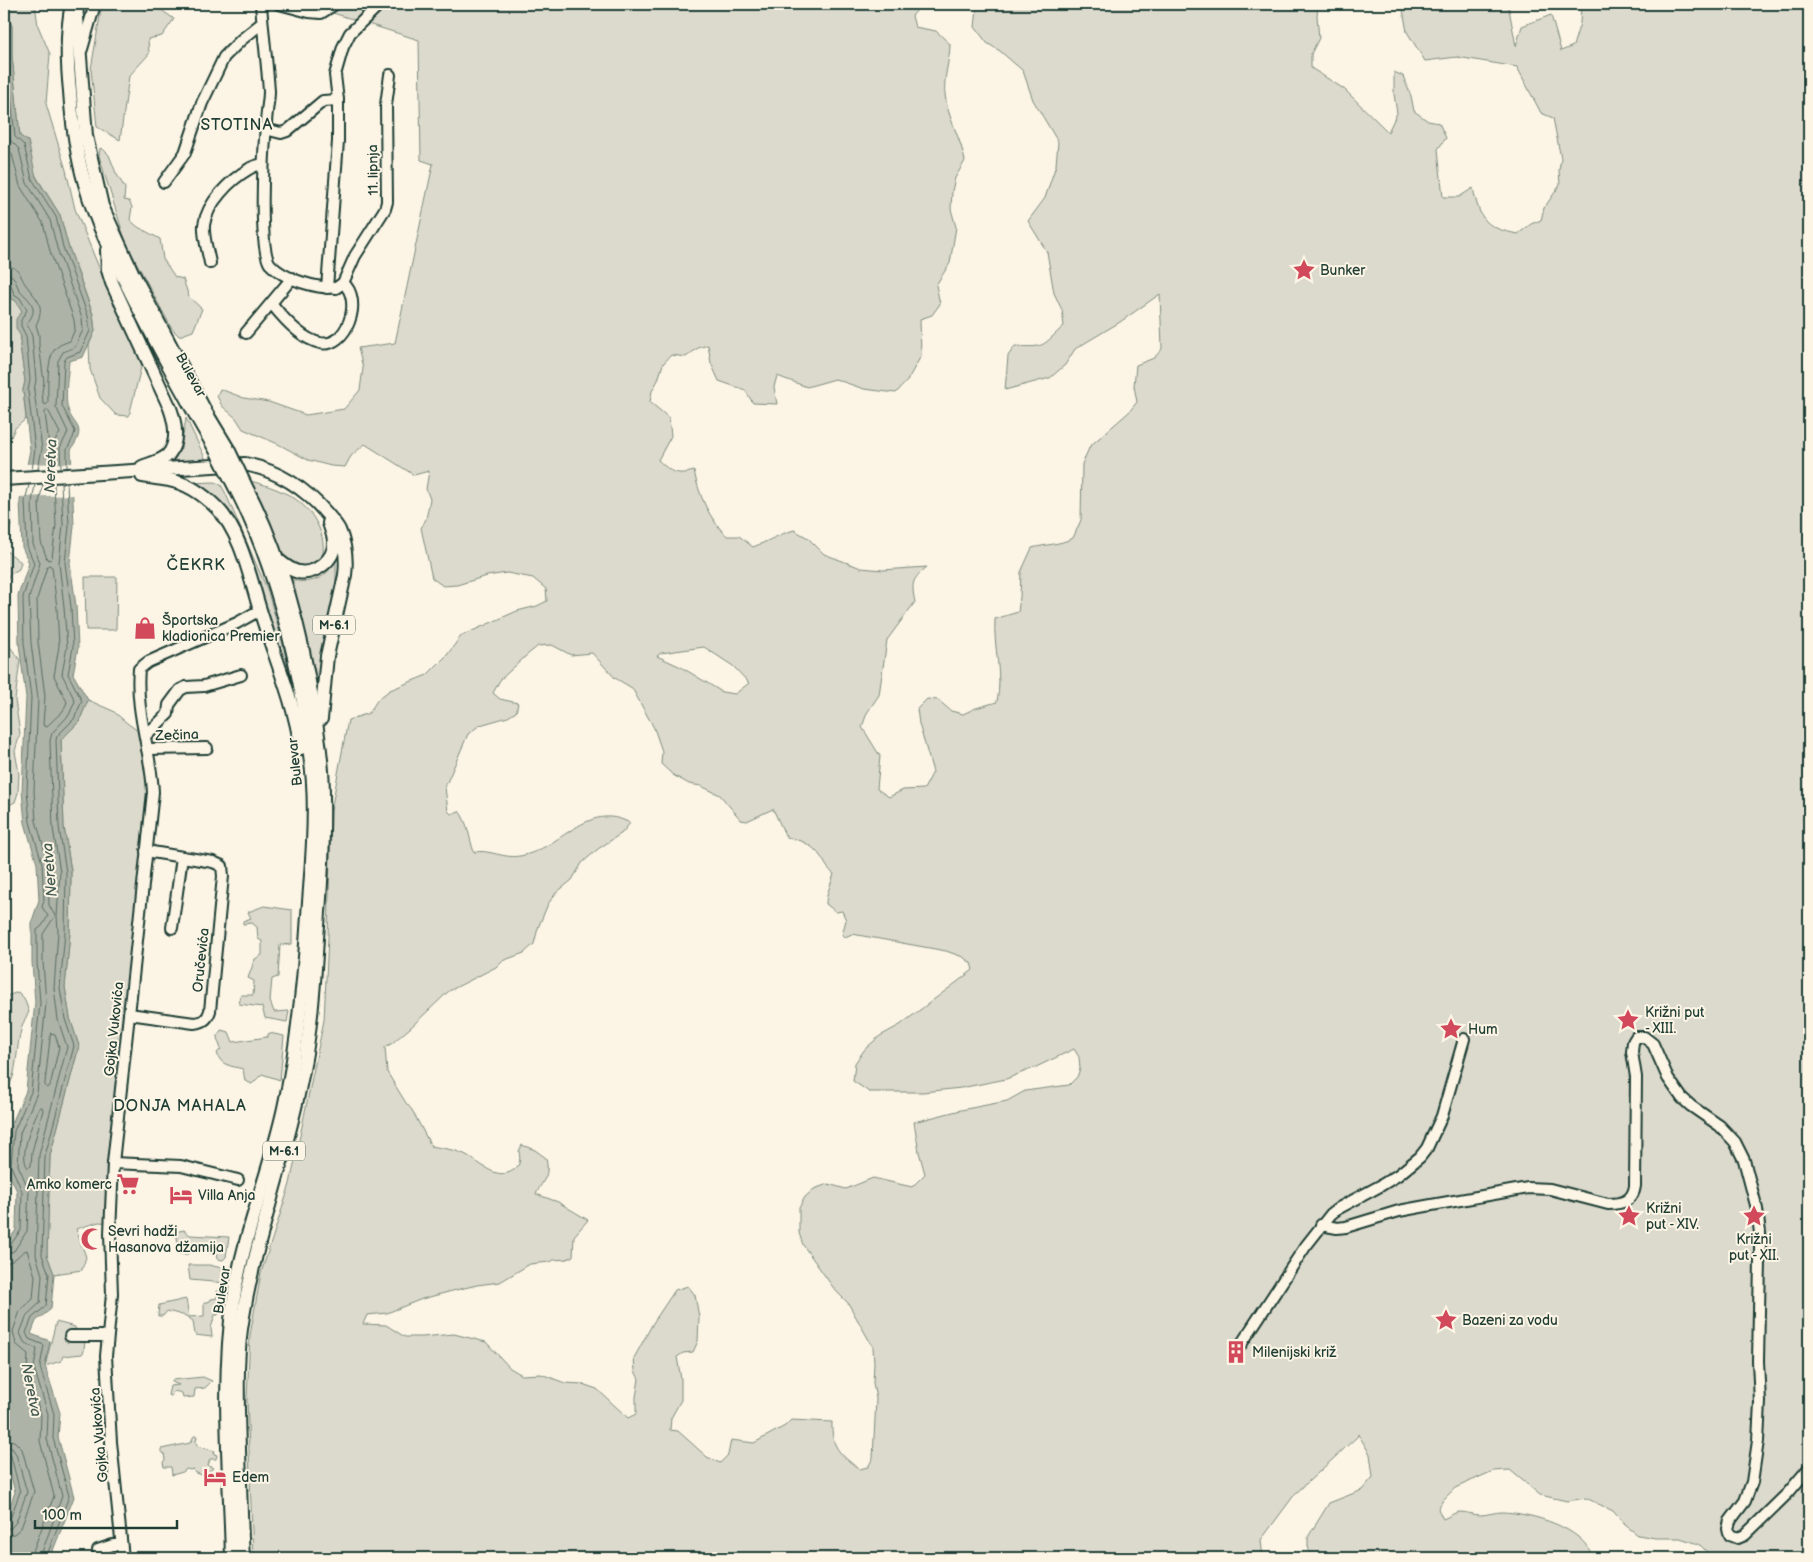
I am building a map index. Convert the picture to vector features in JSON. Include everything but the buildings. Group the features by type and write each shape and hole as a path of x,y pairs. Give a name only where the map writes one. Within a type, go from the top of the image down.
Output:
{"main road":[{"name":"Bulevar","path":"72,4 69,15 67,52 74,139 84,183 108,245 154,340 222,451 243,493 271,571 294,653 305,712 314,784 301,1012 296,1050 277,1137 243,1256 234,1297 228,1351 227,1435 232,1558"},
{"path":"76,4 86,136 102,206 132,272 205,411 222,451"},
{"path":"108,245 107,259 112,283 175,422 175,440 168,455 130,472"},
{"name":"M-6.1","path":"4,480 246,464 261,467 284,477 306,491 338,527 342,539 346,562 344,584 327,656 322,689 319,742 323,794 320,897 306,1051 292,1121 260,1233 241,1332 238,1418 243,1558"},
{"name":"M-6.1","path":"130,472 170,480 195,490 219,510 235,535 294,710 313,825"},
{"path":"243,493 278,560 301,642 319,742"},
{"path":"278,560 288,568 298,572 305,572 326,564 331,556 334,544 326,513"}],"street":[{"path":"80,55 95,4"},
{"path":"261,4 269,92 263,164 265,252 270,263 281,273 312,286 336,288 343,283 348,287 352,297 353,313 340,336 331,342 321,344 311,340 285,320 272,304"},
{"path":"279,4 309,12 321,13 336,4"},
{"path":"327,288 338,141 338,100 335,75 343,47 350,33 380,4"},
{"path":"164,182 185,154 202,103 224,57 240,40 262,24"},
{"name":"11. lipnja","path":"343,283 355,256 385,209 387,202 386,105 390,74"},
{"path":"265,129 281,133 287,131 323,101 338,100"},
{"path":"210,263 204,226 207,214 215,201 233,181 250,168 263,164"},
{"path":"246,333 292,278"},
{"name":"Gojka Vukovića","path":"123,1558 111,1442 106,1356 112,1294 110,1233 113,1163 153,792 152,768 147,749 138,689 139,670 142,665 237,623 260,610"},
{"path":"145,736 168,714 169,705 180,690 186,687 204,686 241,675"},
{"name":"Zečina","path":"147,749 207,748"},
{"name":"Oručevića","path":"129,1014 194,1023 202,1022 208,1016 222,866 217,862 146,851"},
{"path":"172,928 182,857"},
{"path":"1321,1225 1337,1228 1346,1227 1399,1211 1528,1188 1550,1189 1608,1204 1626,1202 1632,1196 1635,1186 1636,1077 1632,1046 1636,1038 1641,1036 1647,1038 1656,1048 1668,1078 1678,1093 1691,1106 1720,1126 1735,1142 1744,1160 1759,1222 1758,1361 1760,1402 1758,1440 1752,1482 1745,1501 1730,1521 1728,1529 1730,1535 1738,1538 1745,1535 1788,1493 1809,1468"},
{"path":"1240,1346 1321,1225 1339,1208 1398,1175 1420,1158 1427,1148 1442,1116 1464,1039"},
{"path":"113,1163 181,1166 238,1180"},
{"path":"70,1336 108,1336"},
{"path":"98,1550 113,1545 121,1545"}],"shaded area":[{"path":"4,4 35,4 38,26 50,54 46,104 66,170 75,209 100,270 144,355 129,416 116,415 100,398 90,369 89,345 95,331 93,314 68,245 60,215 36,176 20,137 12,56 12,26"},
{"path":"104,4 153,4 174,19 162,36 148,39 149,54 129,76 120,140 97,127 91,69 101,10"},
{"path":"336,4 922,4 912,16 915,27 936,31 950,44 945,81 946,103 965,161 955,178 952,191 951,209 956,227 950,263 936,285 940,304 932,315 920,319 921,356 907,381 896,393 864,389 835,379 807,387 777,376 774,387 777,404 753,403 745,390 719,381 711,363 708,345 698,348 686,357 671,355 663,364 652,391 650,402 669,418 671,436 658,460 674,472 694,471 699,489 710,514 727,536 739,536 753,547 794,530 808,538 824,554 861,568 883,570 927,567 918,575 914,582 915,602 887,640 879,695 867,713 862,727 880,756 877,789 889,797 903,790 924,789 933,772 919,724 917,709 927,699 938,700 951,711 963,714 997,702 999,681 995,619 1018,612 1021,572 1032,548 1073,538 1081,520 1082,464 1090,446 1129,412 1137,402 1134,386 1136,365 1154,358 1162,349 1160,294 1120,322 1075,349 1065,365 1050,378 1005,390 1008,356 1015,346 1039,346 1047,342 1064,326 1062,310 1054,293 1047,252 1028,221 1045,198 1056,165 1058,142 1033,100 1023,71 1000,51 987,43 975,27 977,9 981,4 1318,4 1319,38 1311,54 1311,68 1344,89 1388,132 1397,113 1394,94 1394,72 1403,76 1411,96 1414,111 1428,121 1439,123 1446,138 1438,149 1443,197 1459,197 1473,188 1478,208 1486,221 1498,229 1518,234 1531,224 1541,220 1544,208 1560,185 1559,170 1561,159 1553,118 1541,113 1517,67 1457,57 1425,61 1407,32 1402,4 1508,4 1516,46 1522,26 1551,15 1561,51 1573,46 1580,23 1581,4 1809,4 1809,1558 1694,1558 1708,1553 1699,1544 1680,1538 1655,1538 1638,1535 1625,1525 1613,1511 1586,1498 1567,1501 1540,1495 1510,1470 1493,1471 1455,1488 1443,1500 1438,1509 1443,1519 1460,1512 1480,1515 1499,1512 1527,1515 1568,1530 1588,1547 1593,1558 1311,1558 1308,1537 1329,1503 1362,1490 1373,1477 1370,1454 1358,1434 1295,1494 1261,1540 1263,1558 253,1558 247,1398 250,1335 261,1273 290,1184 324,1020 331,811 348,720 369,713 378,699 390,690 427,675 447,655 461,636 517,611 537,606 547,601 546,589 533,578 507,573 487,576 457,585 443,586 432,578 421,528 426,519 430,499 426,489 429,471 414,475 365,444 351,456 345,467 331,466 308,460 278,444 243,429 236,418 222,406 217,396 220,389 244,398 269,402 306,415 344,409 360,390 363,368 358,348 395,343 433,164 421,160 419,40 333,13","holes":["552,645 571,655 592,653 615,678 632,688 654,728 662,751 661,764 673,775 689,784 701,786 720,795 741,820 747,821 773,809 786,837 801,841 814,849 834,874 826,904 836,912 842,911 846,920 842,935 845,937 852,934 946,951 963,957 971,963 973,970 900,1025 880,1036 865,1049 855,1063 853,1081 869,1092 923,1092 961,1088 1006,1079 1074,1049 1079,1057 1080,1069 1077,1077 1069,1085 1025,1091 1007,1101 914,1122 925,1174 912,1187 873,1178 846,1189 828,1184 814,1189 805,1197 799,1208 799,1233 803,1245 835,1290 848,1303 873,1347 873,1383 876,1399 873,1458 868,1467 859,1469 838,1450 833,1438 832,1422 791,1420 785,1426 754,1443 731,1440 728,1455 720,1463 707,1457 678,1431 670,1430 671,1418 681,1400 681,1379 677,1357 683,1353 693,1352 698,1341 699,1317 695,1295 688,1286 675,1290 653,1323 634,1358 635,1371 639,1379 636,1414 628,1418 597,1389 582,1384 565,1383 541,1374 522,1375 510,1368 486,1342 454,1334 405,1337 386,1325 363,1324 367,1315 387,1313 422,1299 477,1285 500,1282 530,1264 567,1259 573,1256 574,1236 588,1220 558,1202 536,1194 546,1177 547,1169 546,1158 535,1150 522,1145 519,1151 520,1161 517,1167 508,1173 501,1174 487,1169 462,1153 431,1146 412,1110 387,1072 385,1047 410,1028 449,991 496,967 502,961 524,953 534,944 538,928 548,904 556,893 572,880 582,863 598,849 622,833 630,823 615,818 600,817 587,821 535,852 514,857 480,851 474,852 462,815 459,811 451,814 448,811 445,787 468,734 480,725 508,717 516,712 518,703 500,699 493,693 500,680 538,646","704,647 733,666 749,683 735,694 722,692 681,667 657,656 661,653"]},
{"path":"100,148 109,155 116,173 125,188 124,200 129,201 132,207 130,220 138,227 160,239 163,259 175,277 183,279 189,297 202,309 193,331 179,336 172,329 126,243 99,156"},
{"path":"4,272 22,311 20,346 25,381 23,390 26,419 15,428 10,439 4,442"},
{"path":"186,418 207,462 172,464 181,448"},
{"path":"250,481 269,486 287,494 304,506 321,532 323,552 321,562 298,569 280,557"},
{"path":"215,482 221,485 225,492 267,589 283,644 297,707 237,535 187,483"},
{"path":"4,512 11,512 11,525 5,550 21,562 19,569 9,575 6,586 7,620 4,634"},
{"path":"336,555 336,581 316,692 287,578 303,582 320,578 330,569"},
{"path":"85,577 117,577 116,630 86,630"},
{"path":"4,634 5,640 20,660 15,700 20,734 15,751 19,774 18,793 15,802 5,807 4,805"},
{"path":"88,700 113,711 145,736 152,768 111,1223 99,1222 76,1229 86,1257 82,1270 54,1274 47,1255 50,1156 79,1046 70,1018 65,987 70,933 71,871 64,827 61,740 79,722"},
{"path":"264,906 292,910 292,944 280,945 278,977 272,979 270,1001 274,1012 289,1011 287,1022 265,1018 262,1007 239,1004 241,995 253,995 254,981 248,978 255,959 262,955 262,941 258,939 257,927 252,923 243,924 243,921 251,918 248,912"},
{"path":"18,992 24,998 29,1012 20,1035 13,1077 4,1095 4,1003 7,996"},
{"path":"221,1030 229,1032 233,1042 267,1037 269,1033 284,1036 280,1080 262,1074 252,1084 245,1081 243,1069 227,1065 221,1061 217,1053 221,1049 217,1038"},
{"path":"184,1230 190,1235 229,1237 226,1257 223,1260 217,1259 216,1252 209,1253 207,1250 179,1254 177,1237 174,1232"},
{"path":"188,1265 209,1265 230,1270 225,1283 190,1280"},
{"path":"217,1291 221,1291 223,1297 218,1315 215,1315 211,1328 212,1337 195,1335 193,1321 186,1316 167,1311 163,1316 158,1316 159,1305 186,1299 189,1317 204,1316 204,1303 217,1298"},
{"path":"56,1322 75,1327 76,1333 85,1338 84,1351 82,1354 63,1356 61,1361 45,1366"},
{"path":"203,1377 212,1381 205,1388 195,1389 194,1397 183,1398 182,1393 174,1391 171,1396 168,1395 170,1386 179,1385 172,1382 172,1380"},
{"path":"194,1436 197,1436 197,1446 215,1451 216,1459 210,1459 208,1466 214,1468 202,1475 194,1472 193,1468 172,1475 171,1467 164,1467 164,1453 161,1452 161,1449 190,1443"}],"water":[{"name":"Neretva","path":"4,7 12,26 12,56 20,136 28,141 36,177 60,215 68,245 93,315 95,331 83,357 69,361 66,394 69,412 79,430 79,435 71,450 74,526 70,563 76,606 78,648 73,674 88,700 79,722 61,740 64,827 71,871 70,933 65,987 70,1018 79,1046 50,1156 47,1255 54,1274 51,1309 36,1321 31,1334 50,1341 45,1366 60,1413 58,1437 74,1497 50,1558 4,1558 4,1523 15,1492 4,1449 4,1247 16,1230 17,1191 6,1168 9,1130 26,1091 35,1002 32,962 32,921 39,900 37,864 25,823 22,791 26,697 19,644 18,596 29,563 22,547 20,501 30,450 23,390 25,381 20,346 21,337 16,328 16,319 22,311 16,301 10,298 4,272"}],"pier":[{"path":"74,463 75,495 19,497 25,464"}],"place":[{"name":"Bunker","path":"1304,270"},
{"name":"Športska kladionica Premier","path":"145,628"},
{"name":"Križni put - XIII.","path":"1628,1020"},
{"name":"Hum","path":"1451,1029"},
{"name":"Amko komerc","path":"128,1184"},
{"name":"Villa Anja","path":"181,1195"},
{"name":"Križni put - XIV.","path":"1629,1216"},
{"name":"Križni put - XII.","path":"1754,1216"},
{"name":"Sevri hadži Hasanova džamija","path":"92,1239"},
{"name":"Bazeni za vodu","path":"1446,1320"},
{"name":"Milenijski križ","path":"1236,1352"},
{"name":"Edem","path":"215,1477"}],"district":[{"name":"STOTINA","path":"237,125"},
{"name":"ČEKRK","path":"196,565"},
{"name":"DONJA MAHALA","path":"180,1106"}]}
